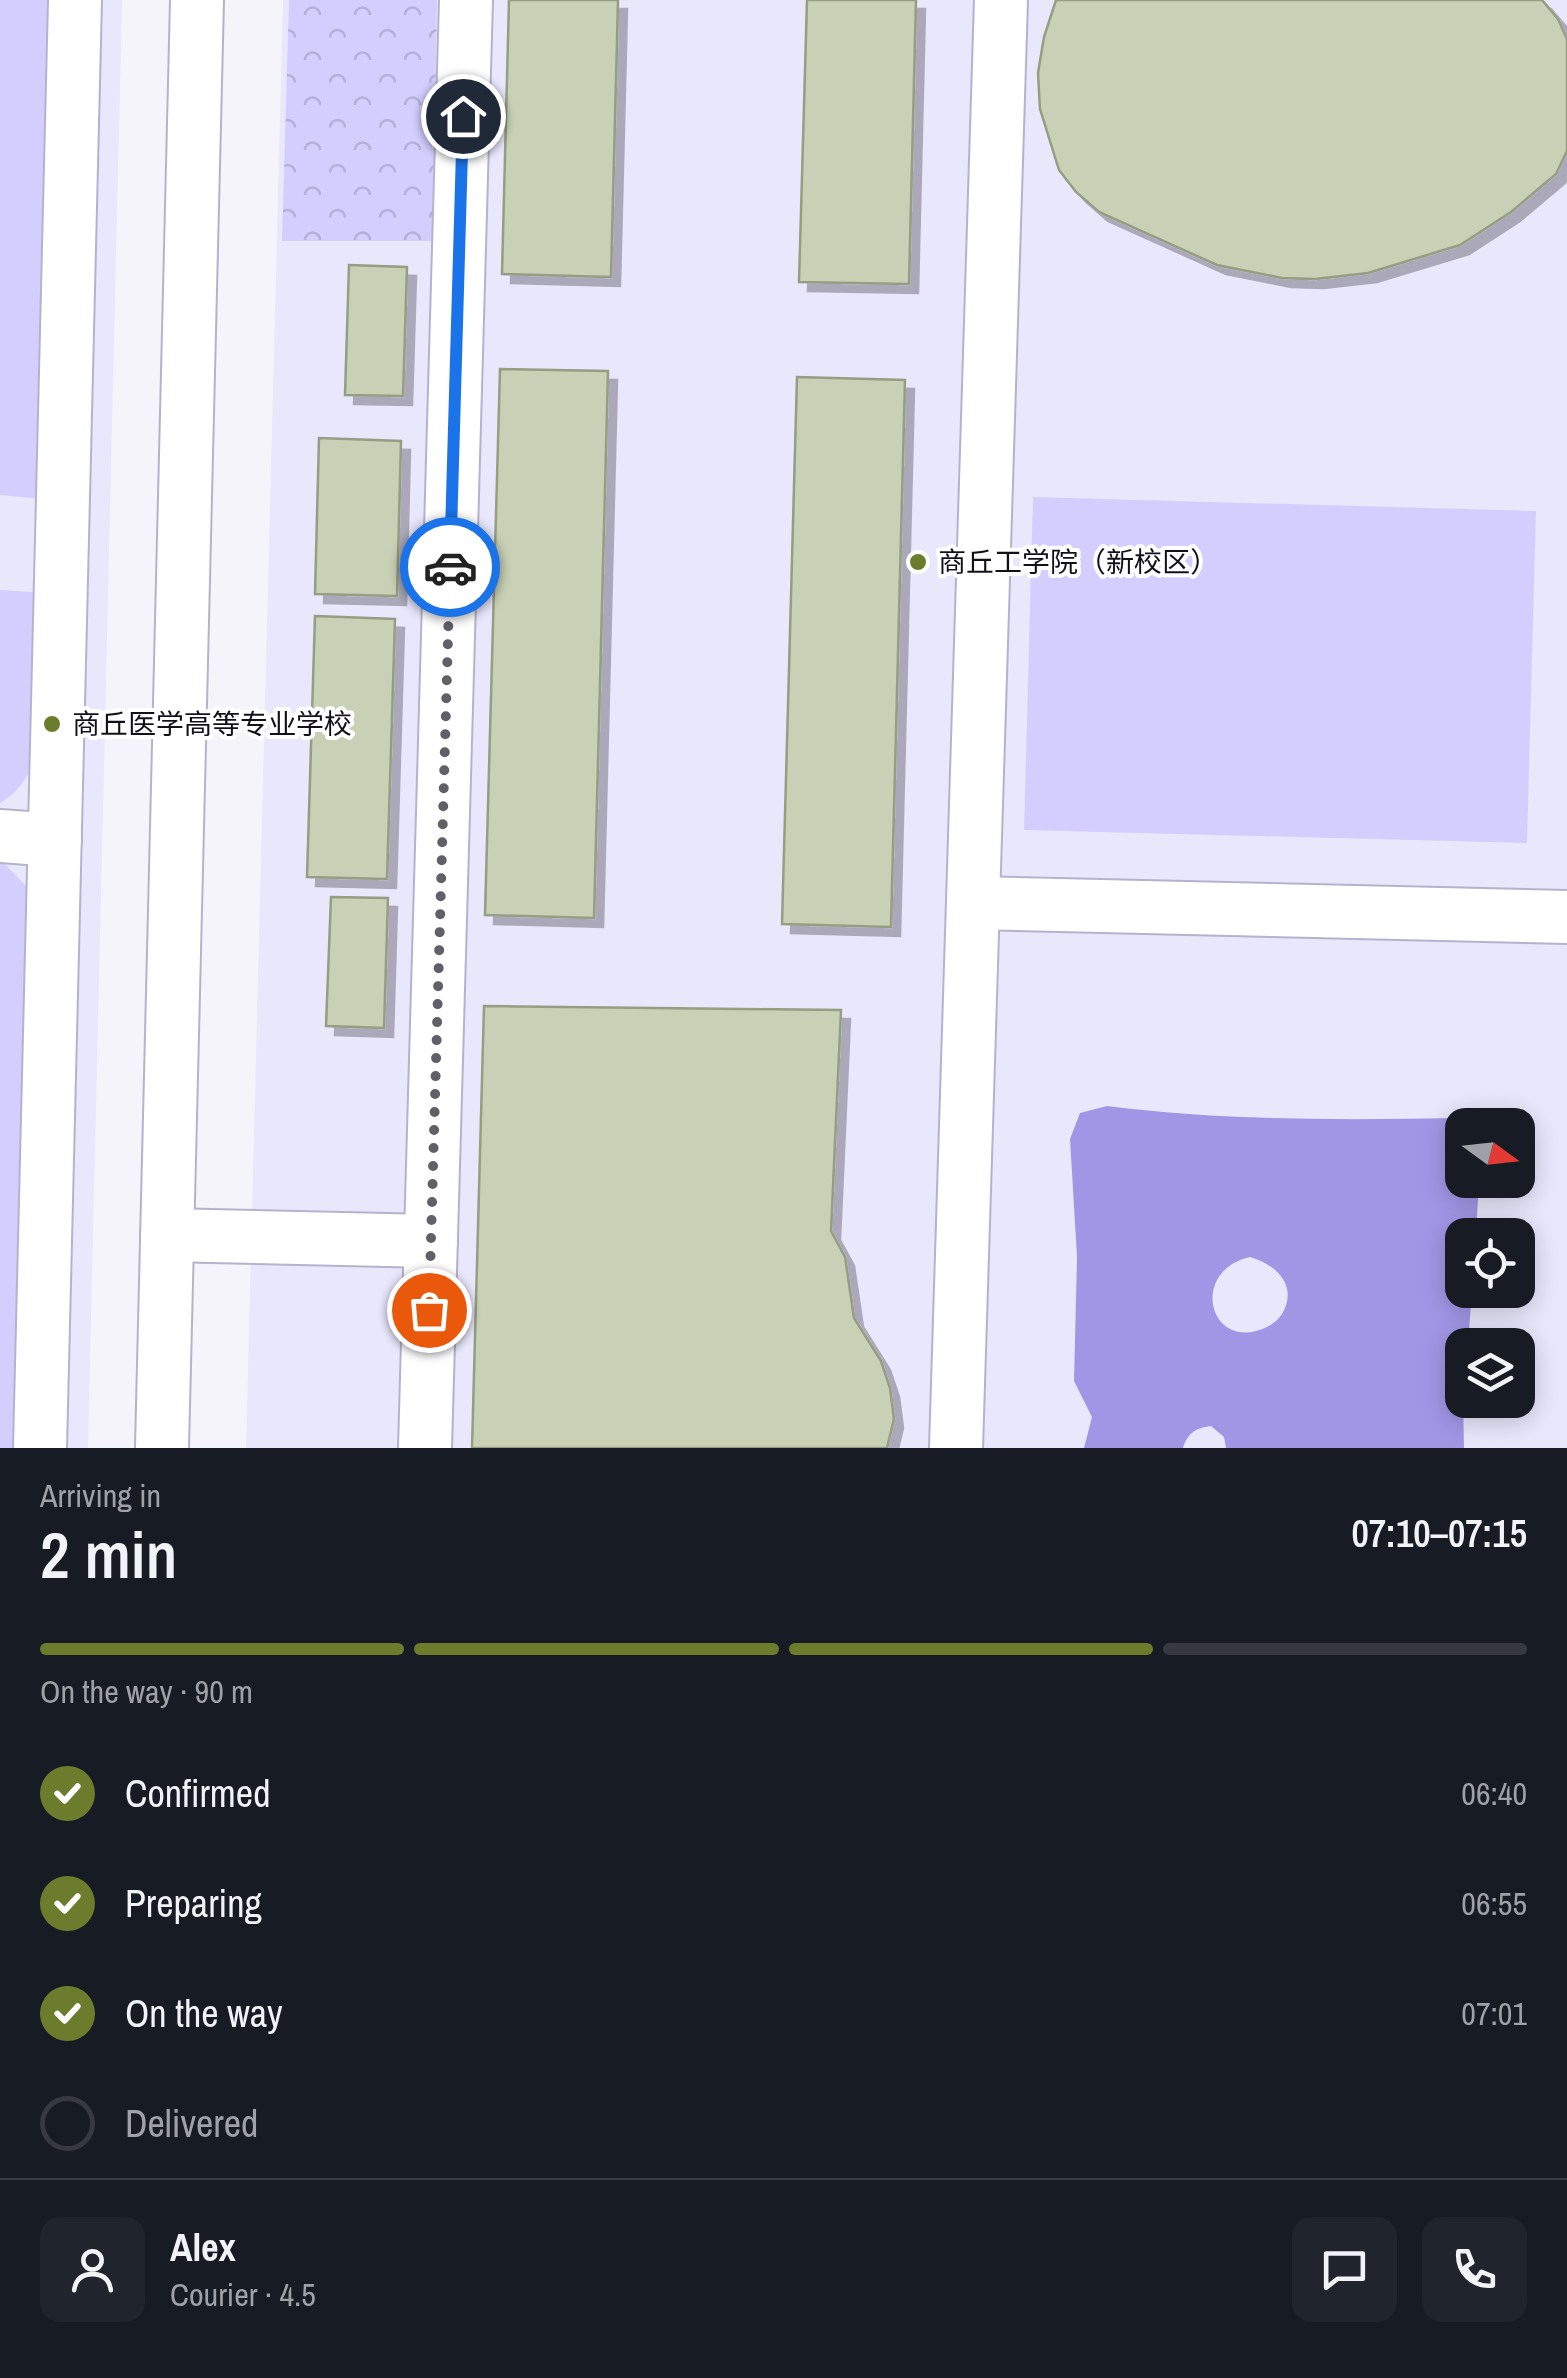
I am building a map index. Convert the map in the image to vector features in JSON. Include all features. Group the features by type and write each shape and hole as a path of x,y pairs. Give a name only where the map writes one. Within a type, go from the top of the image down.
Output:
{"street":[{"path":"40,1448 75,0"},
{"path":"162,1448 197,0"},
{"path":"425,1448 466,0"},
{"path":"956,1448 1001,0"},
{"path":"0,836 55,840"},
{"path":"973,903 1567,917"},
{"path":"167,1235 430,1242"}],"shaded area":[{"name":"商丘医学高等专业学校","path":"0,0 122,0 88,1448 0,1448"},
{"name":"商丘工学院（新校区）","path":"283,0 1567,0 1567,1448 246,1448"},
{"path":"1107,1106 1240,1117 1445,1118 1445,1198 1478,1198 1477,1218 1445,1218 1445,1308 1471,1308 1469,1328 1445,1328 1445,1418 1463,1418 1464,1448 1226,1448 1224,1437 1211,1426 1193,1432 1183,1448 1084,1448 1092,1417 1074,1381 1077,1257 1070,1139 1080,1113","holes":["1250,1257 1268,1265 1286,1285 1287,1304 1282,1314 1256,1331 1239,1332 1226,1327 1213,1304 1213,1290 1220,1276 1232,1264"]}],"green space":[{"path":"0,0 54,0 44,499 0,495"},
{"path":"289,0 437,0 433,241 282,241"},
{"path":"1033,497 1536,511 1527,843 1024,830"},
{"path":"0,590 45,593 37,755 23,782 0,803"},
{"path":"0,859 25,885 36,911 21,1448 0,1448"}],"building":[{"path":"509,0 618,0 611,277 502,274"},
{"path":"807,0 916,0 909,284 799,282"},
{"path":"1056,0 1542,0 1558,19 1567,39 1567,151 1556,174 1511,212 1460,245 1368,273 1315,279 1282,278 1217,265 1099,212 1059,170 1040,109 1038,73"},
{"path":"349,265 407,267 403,396 345,395"},
{"path":"500,369 608,371 594,918 485,915"},
{"path":"797,377 905,380 891,927 782,924"},
{"path":"319,438 401,441 397,596 315,594"},
{"path":"315,616 395,619 387,879 307,877"},
{"path":"331,897 388,898 384,1028 326,1026"},
{"path":"484,1006 841,1010 831,1231 845,1257 854,1318 881,1361 890,1388 894,1419 887,1448 472,1448"}],"way so far":[{"path":"429,1310 450,567"}],"place":[{"name":"商丘工学院（新校区）","path":"918,562"},
{"name":"商丘医学高等专业学校","path":"52,724"}],"route":[{"path":"450,567 463,116"}]}
